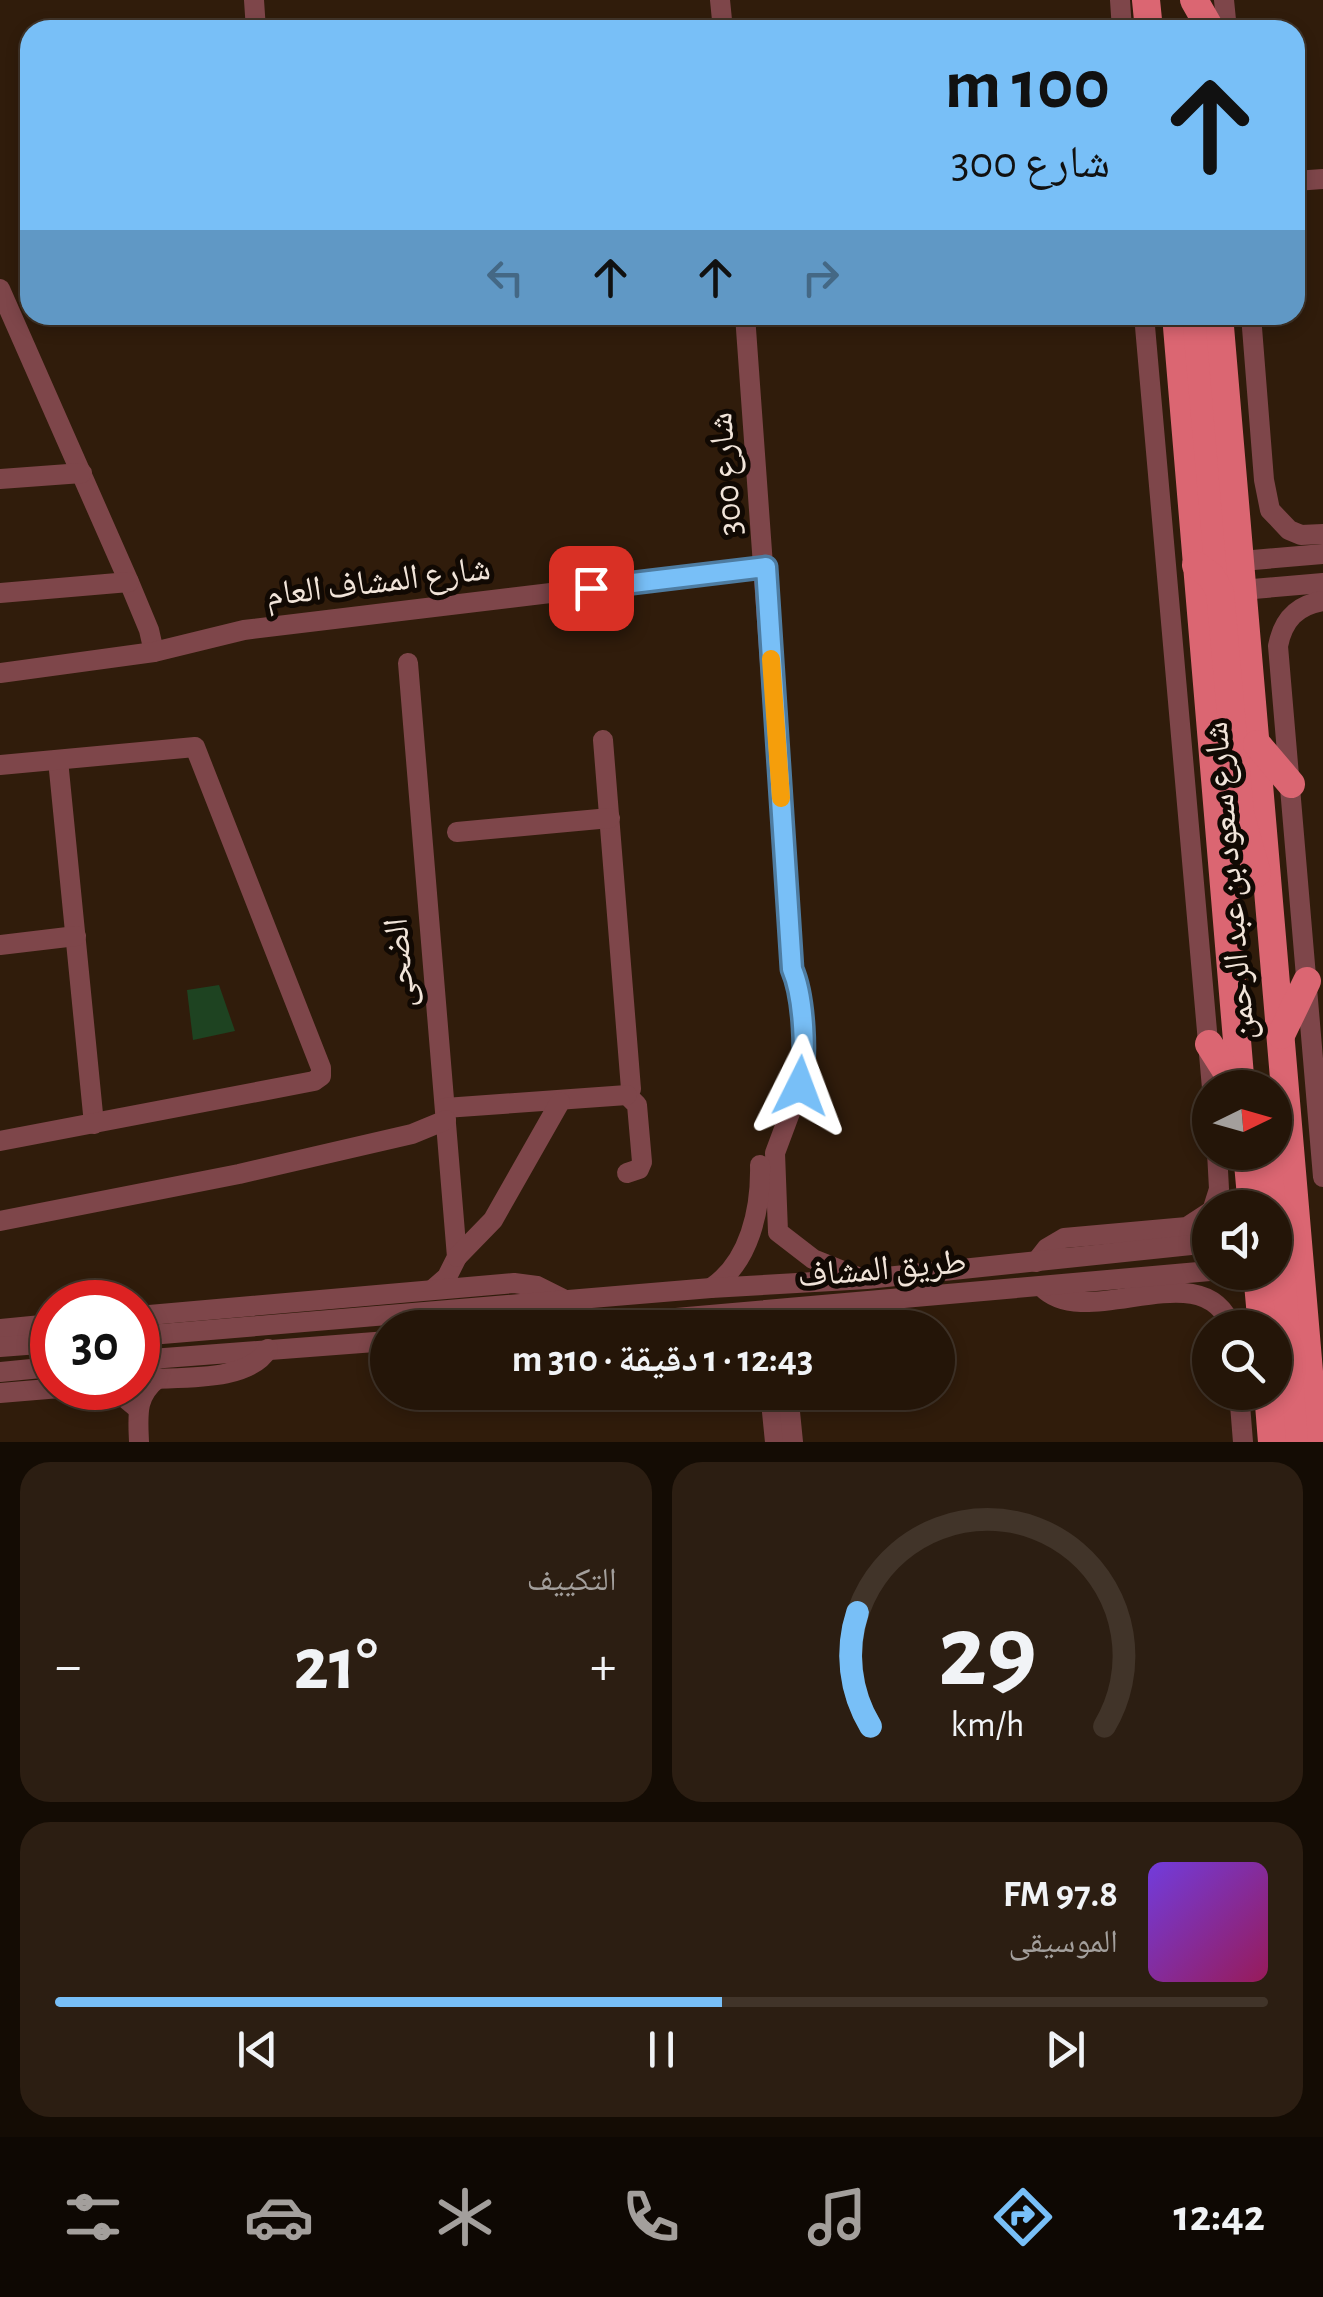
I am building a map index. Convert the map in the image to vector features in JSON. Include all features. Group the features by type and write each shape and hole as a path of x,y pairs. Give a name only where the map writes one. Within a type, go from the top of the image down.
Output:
{"main road":[{"name":"شارع سعود بن عبد الرحمن","path":"1178,325 1218,563"},
{"path":"1197,325 1218,563 1211,576 1220,592 1240,813 1248,852 1271,912"},
{"name":"شارع سعود بن عبد الرحمن","path":"1220,325 1218,563 1230,964 1238,1070"},
{"path":"1222,350 1234,325"},
{"name":"شارع سعود بن عبد الرحمن","path":"1220,592 1258,744 1281,1036 1281,1190"},
{"path":"1258,744 1291,784"},
{"path":"1230,964 1250,1017 1257,1070"},
{"path":"1281,1036 1307,982"},
{"path":"1208,1044 1226,1070"},
{"path":"1282,1290 1315,1442"},
{"path":"1283,1290 1294,1442"},
{"path":"1269,1410 1272,1442"}],"street":[{"path":"0,289 129,582 154,652"},
{"name":"شارع 300","path":"747,325 792,969"},
{"name":"شارع سعود بن عبد الرحمن","path":"1145,325 1210,1070"},
{"path":"1253,325 1264,480 1270,510 1280,522 1301,535 1323,534"},
{"path":"0,479 82,473"},
{"path":"1218,563 1323,554"},
{"name":"شارع المشاف العام","path":"0,673 154,652 244,630 766,567"},
{"path":"0,593 129,582"},
{"path":"1220,592 1323,583"},
{"name":"شارع سعود بن عبد الرحمن","path":"1323,601 1310,604 1289,618 1278,646 1323,1177"},
{"name":"الضحى","path":"408,663 456,1257"},
{"path":"603,740 631,1088 627,1095"},
{"path":"0,766 195,748 321,1076 314,1081 0,1141"},
{"path":"58,760 94,1124"},
{"path":"457,832 610,818"},
{"path":"0,945 76,936"},
{"path":"710,1288 728,1274 742,1255 761,1192 763,1145 788,1085 792,1063 788,987 792,969"},
{"path":"792,969 799,993 804,1062 800,1086 775,1153 778,1232 814,1259 868,1280"},
{"path":"0,1221 412,1134 445,1114 627,1095 638,1105 642,1162 638,1170 628,1174"},
{"path":"432,1290 447,1276 456,1257 493,1220 560,1102"},
{"path":"1036,1262 1064,1238 1192,1224"},
{"name":"طريق المشاف","path":"160,1334 710,1288 868,1280 1192,1245"},
{"path":"456,1257 466,1272 487,1285"},
{"name":"طريق المشاف","path":"772,1310 1192,1274"},
{"name":"طريق المشاف","path":"160,1314 487,1285 537,1286 567,1301"},
{"path":"1042,1287 1052,1296 1072,1302 1192,1293 1214,1301 1223,1310"},
{"path":"354,1319 392,1294"},
{"path":"835,1310 839,1305"},
{"path":"0,1328 30,1326"},
{"path":"160,1358 370,1341"},
{"path":"0,1347 30,1345"},
{"path":"160,1378 240,1372 257,1364 268,1349"},
{"path":"0,1372 30,1369"},
{"path":"0,1393 30,1390"},
{"path":"137,1410 139,1442"},
{"path":"775,1442 781,1410"},
{"path":"787,1410 793,1442"},
{"path":"1240,1410 1243,1442"}],"green space":[{"path":"219,985 235,1031 193,1040 187,990"}],"slow traffic":[{"path":"771,659 781,798"}],"route":[{"path":"591,588 766,567 792,969 798,986 804,1062 800,1086"}]}
